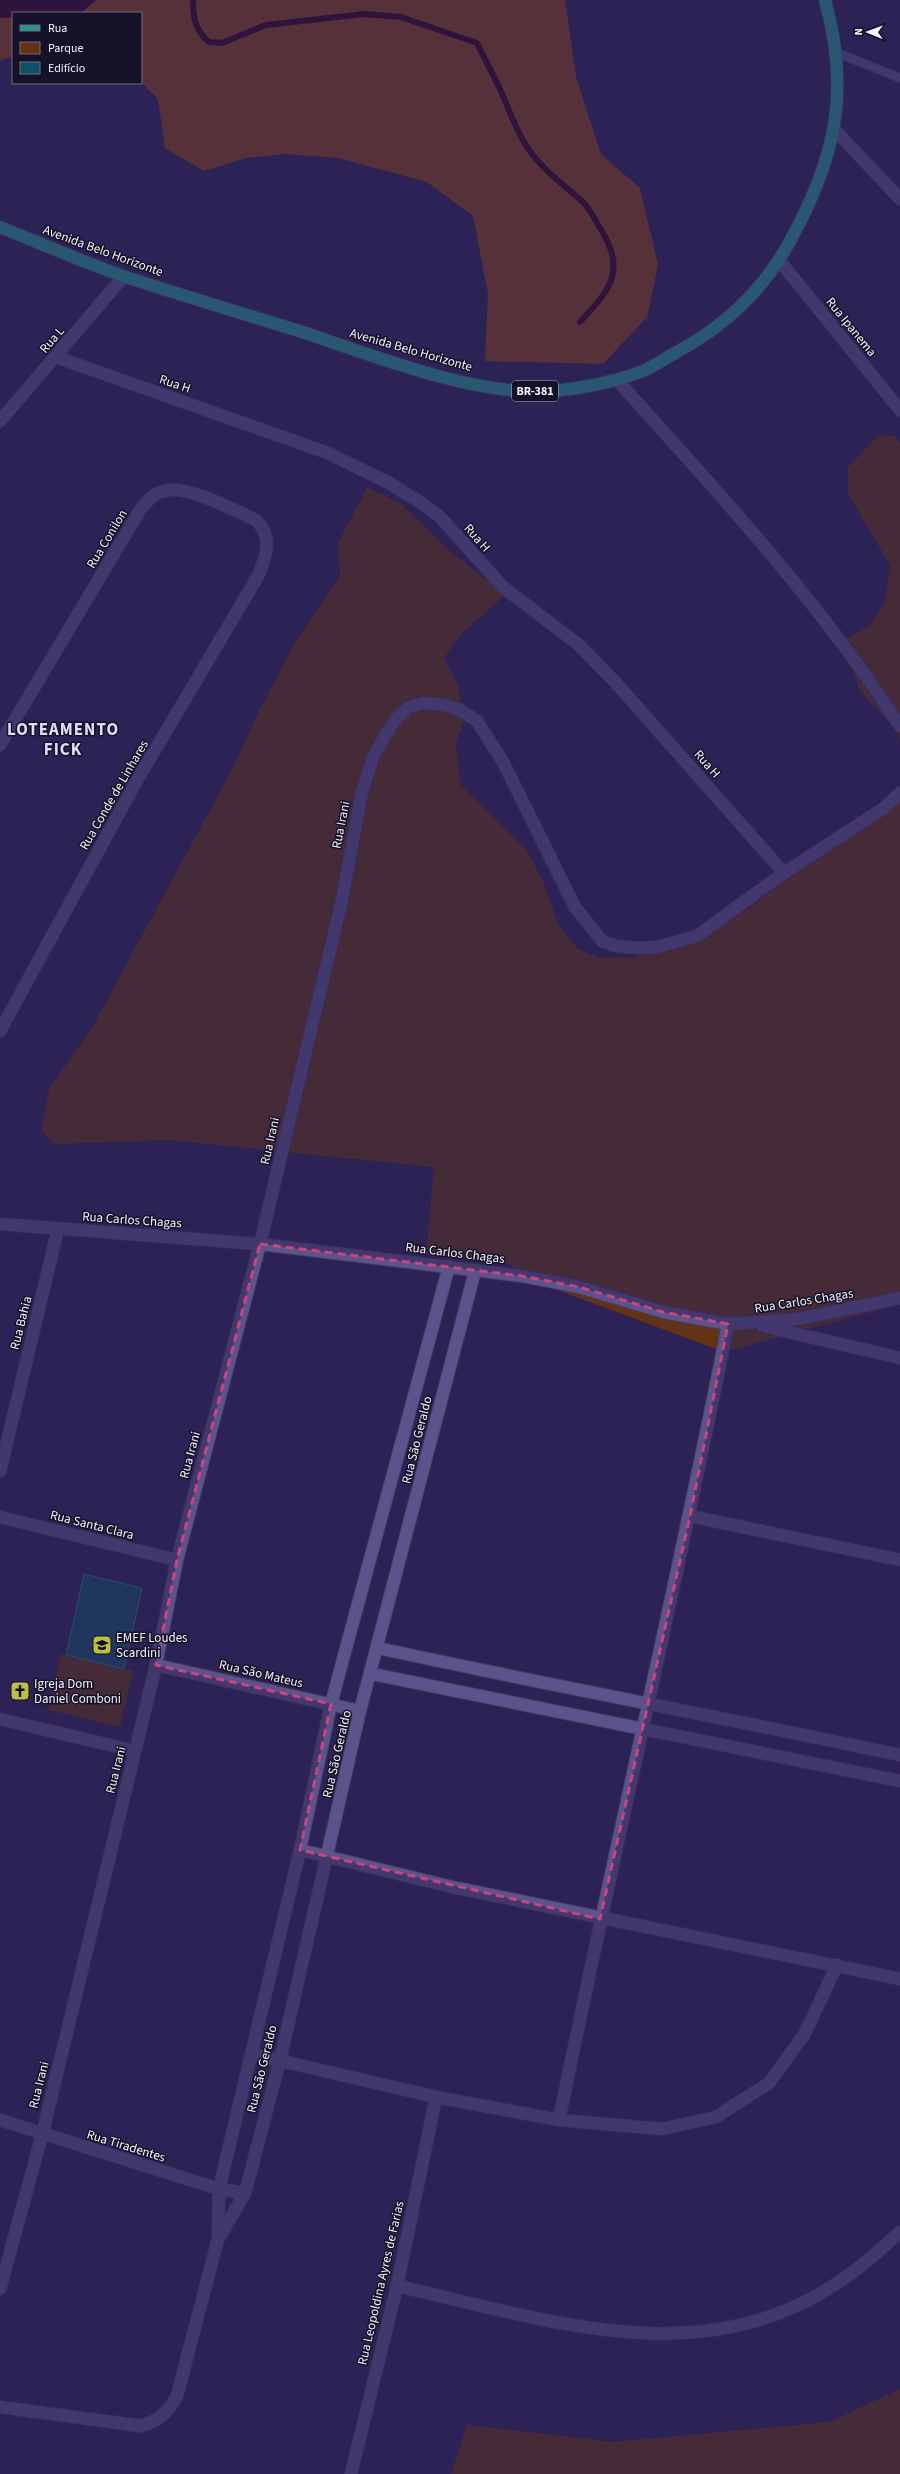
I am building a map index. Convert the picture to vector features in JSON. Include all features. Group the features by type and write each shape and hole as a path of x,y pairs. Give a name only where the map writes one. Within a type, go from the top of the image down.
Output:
{"main road":[{"name":"Avenida Belo Horizonte","path":"0,227 124,276 441,376 491,387 523,392 570,388 617,380 645,370 696,341 743,305 779,260 821,177 835,130 838,89 834,30 825,0"}],"street":[{"path":"835,130 900,199"},
{"name":"Rua Ipanema","path":"779,260 900,410"},
{"name":"Rua L","path":"0,421 124,276"},
{"name":"Rua H","path":"56,357 328,453 389,483 420,502 440,517 503,587 578,645 616,683 784,873"},
{"path":"617,380 767,548 862,668 900,726"},
{"name":"Rua Conilon","path":"0,745 140,510 151,497 162,491 183,491 256,520 263,527 268,543 265,558 258,576"},
{"name":"Rua Conde de Linhares","path":"0,1031 5,1007 258,576"},
{"name":"Rua Irani","path":"0,2289 42,2135 156,1665 177,1560 260,1244 342,900 362,792 373,756 396,719 409,707 424,703 444,705 460,710 477,721 503,762 575,907 602,941 616,946 639,948 675,943 697,936 784,873"},
{"path":"784,873 884,808 900,793"},
{"name":"Rua Carlos Chagas","path":"0,1224 260,1244 522,1276 579,1288 663,1312 728,1324 754,1324 798,1319 900,1298"},
{"name":"Rua Bahia","path":"0,1471 58,1229"},
{"name":"Rua São Geraldo","path":"0,2407 141,2426 152,2423 162,2417 177,2396 218,2239 219,2189 300,1850 331,1704 449,1266"},
{"name":"Rua São Geraldo","path":"218,2239 245,2193 280,2060 360,1712 372,1674 475,1271"},
{"path":"559,2120 600,1919 647,1702 690,1516 728,1324"},
{"path":"754,1324 900,1358"},
{"path":"690,1516 900,1560"},
{"name":"Rua Santa Clara","path":"0,1517 177,1560"},
{"path":"378,1648 516,1678 647,1702 900,1755"},
{"name":"Rua São Mateus","path":"156,1665 331,1704 360,1712"},
{"path":"372,1674 642,1728 900,1782"},
{"path":"0,1719 135,1751"},
{"path":"300,1850 600,1919 837,1965 900,1979"},
{"path":"252,2054 436,2097 559,2120 662,2129 716,2117 769,2083 804,2035 837,1965"},
{"name":"Rua Leopoldina Ayres de Farias","path":"351,2474 397,2286 436,2097"},
{"name":"Rua Tiradentes","path":"0,2120 42,2135 219,2189 245,2193"},
{"path":"397,2286 583,2327 641,2334 683,2335 730,2329 801,2304 833,2286 863,2264 900,2232"}],"lane":[{"path":"835,52 900,78"}],"highlighted area":[{"path":"260,1244 522,1276 579,1287 663,1312 728,1324 690,1516 600,1919 300,1850 331,1704 156,1665 177,1560"}],"green space":[{"path":"879,435 896,436 900,443 900,739 896,729 860,691 844,640 869,626 884,604 890,565 848,494 848,467"},
{"path":"365,486 400,503 444,546 505,595 459,636 444,658 458,685 464,720 456,743 461,785 526,849 543,881 559,926 578,949 598,957 632,958 700,932 745,911 846,834 900,797 900,1304 724,1352 547,1286 505,1262 478,1257 426,1254 434,1167 169,1140 55,1144 41,1131 49,1089 93,1026 236,762 257,715 293,646 340,576 338,543 366,490"},
{"path":"61,1654 133,1671 120,1727 48,1710"},
{"path":"900,2389 900,2474 451,2474 467,2425 613,2442 829,2422"}],"shaded area":[{"path":"0,0 96,0 82,12 12,12 12,17 0,18"},
{"path":"96,0 565,0 576,77 601,154 640,188 658,265 647,317 603,364 485,361 488,293 473,216 427,182 338,158 284,154 246,158 204,171 165,148 158,99 142,83 142,12 82,12"},
{"path":"12,17 12,57 0,60 0,18"}],"building":[{"path":"84,1574 142,1588 124,1669 66,1655"}],"waterway":[{"path":"193,0 196,23 201,33 209,42 222,43 266,25 364,14 401,17 477,43 499,87 516,127 529,150 548,171 586,205 608,243 613,256 614,267 612,278 607,289 580,322"}],"place":[{"name":"EMEF Loudes Scardini","path":"102,1645"},
{"name":"Igreja Dom Daniel Comboni","path":"20,1691"}],"district":[{"name":"LOTEAMENTO FICK","path":"63,740"}]}
